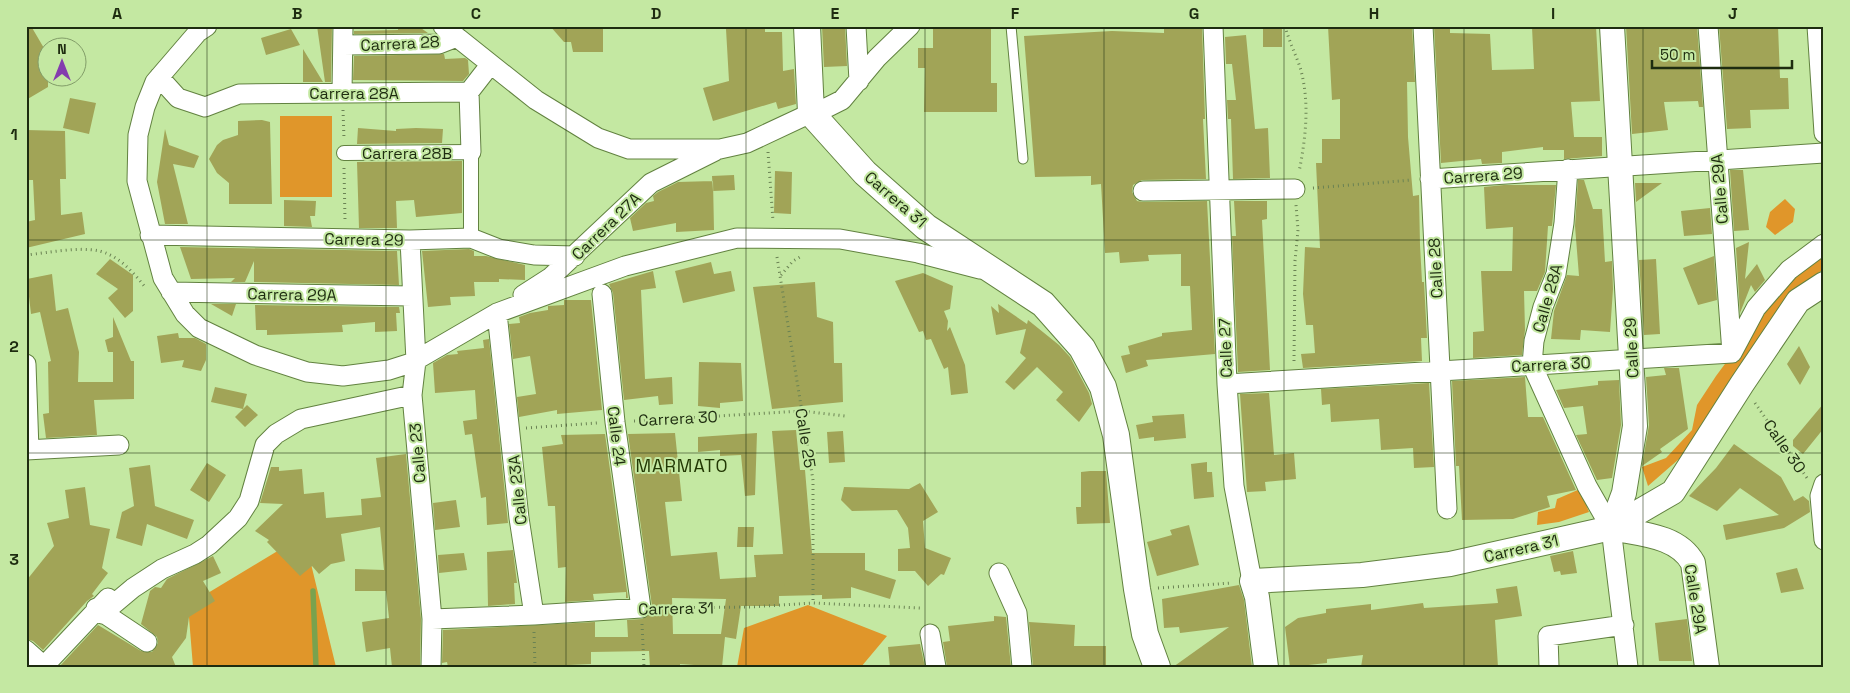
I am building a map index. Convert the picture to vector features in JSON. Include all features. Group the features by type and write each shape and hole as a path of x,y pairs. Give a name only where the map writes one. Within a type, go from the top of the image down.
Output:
{"main road":[{"path":"806,26 811,112"},
{"name":"Carrera 31","path":"811,112 865,173 919,221 1043,304 1082,348 1103,386 1116,435 1137,590 1145,634 1157,667"}],"street":[{"path":"207,26 198,32 155,82 145,107 138,134 137,181 150,235 163,278 185,314 199,328 255,355 307,372 342,376 389,370 416,361 497,313 625,266 737,238 840,239 918,253 993,272"},
{"path":"342,92 343,26"},
{"path":"856,26 859,81"},
{"path":"450,32 536,100 598,138 629,149 720,149 747,142 767,134 811,112 842,100 877,58 910,26"},
{"name":"Calle 27","path":"1213,26 1227,384 1234,486 1252,581 1257,597 1266,667"},
{"name":"Calle 28","path":"1422,26 1447,509"},
{"name":"Calle 29","path":"1612,26 1635,426 1624,493 1611,528 1628,667"},
{"name":"Calle 29A","path":"1708,26 1716,160 1732,352"},
{"path":"1817,26 1824,133"},
{"name":"Carrera 28","path":"342,45 439,44 450,32"},
{"path":"471,238 469,92 490,65"},
{"name":"Carrera 28A","path":"159,77 178,98 205,107 239,94 469,92"},
{"name":"Carrera 27A","path":"497,313 551,277 651,183 720,149"},
{"name":"Carrera 28B","path":"344,153 471,152"},
{"name":"Carrera 29","path":"1430,179 1824,152"},
{"name":"Calle 28A","path":"1568,170 1564,223 1556,274 1543,307 1534,341 1532,365 1587,486 1611,528"},
{"path":"1143,191 1295,189"},
{"name":"Carrera 29","path":"150,235 410,240 471,238 498,249 534,254 575,256"},
{"name":"Calle 23","path":"410,240 416,361 412,395 432,618 431,667"},
{"path":"1732,352 1756,308 1789,270 1824,244"},
{"name":"Carrera 31","path":"1252,581 1362,575 1450,564 1611,528 1673,492 1798,301 1824,284"},
{"name":"Carrera 29A","path":"171,292 412,296"},
{"name":"Calle 24","path":"602,294 614,422 641,608"},
{"name":"Calle 23A","path":"497,313 511,429 519,518 534,615"},
{"name":"Carrera 30","path":"1227,384 1732,352"},
{"path":"26,364 28,450 119,445"},
{"path":"99,611 162,569 195,554 209,545 238,518 249,501 265,445 276,434 301,419 412,395"},
{"path":"1822,490 1824,540"},
{"name":"Calle 29A","path":"1611,528 1674,542 1688,554 1693,563 1706,667"},
{"path":"999,573 1017,613 1022,667"},
{"path":"26,650 44,666 99,611 126,580"},
{"name":"Carrera 31","path":"432,618 534,615 641,608"},
{"path":"99,611 148,642"},
{"path":"1550,667 1548,636 1624,625"},
{"path":"930,634 936,667"}],"lane":[{"path":"1011,26 1023,159"}],"path":[{"path":"767,134 774,239"},
{"name":"Carrera 29","path":"1295,189 1430,179"},
{"path":"26,255 94,250 108,253 127,266 151,293"},
{"name":"Calle 25","path":"780,275 813,480 813,603"},
{"name":"Calle 30","path":"1736,393 1822,490"},
{"name":"Carrera 30","path":"511,429 802,411 845,416"},
{"path":"1137,590 1252,581"},
{"name":"Carrera 31","path":"641,608 750,607 813,603 920,608"},
{"path":"641,608 644,667"},
{"path":"534,615 535,667"}],"shaded area":[{"path":"280,116 332,116 332,197 280,197"},
{"path":"1785,199 1795,209 1793,222 1775,235 1766,227 1770,212"},
{"path":"1824,250 1824,269 1812,277 1679,459 1648,486 1642,467 1666,458 1692,430 1697,405 1716,376 1780,290"},
{"path":"1580,489 1589,512 1559,522 1537,525 1538,512 1555,508 1557,499"},
{"path":"304,535 336,667 193,667 188,605"},
{"path":"808,605 887,636 861,667 737,667 744,628"}],"building":[{"path":"26,26 31,26 38,38 38,88 46,88 26,100"},
{"path":"317,26 332,26 331,82 325,82"},
{"path":"398,26 418,26 428,33 354,34 354,31 398,30"},
{"path":"550,26 603,26 603,52 573,52 571,42 564,42"},
{"path":"822,26 845,26 847,66 824,67"},
{"path":"1164,26 1202,26 1206,179 1142,180 1133,185 1132,192 1137,201 1143,202 1207,201 1215,354 1146,360 1148,366 1126,373 1121,356 1130,354 1128,346 1162,336 1162,333 1192,330 1190,286 1181,286 1181,254 1148,255 1149,261 1120,263 1119,252 1105,253 1101,184 1091,185 1091,176 1035,177 1024,36 1112,31 1164,33"},
{"path":"1263,26 1282,26 1282,47 1263,47"},
{"path":"1328,26 1412,26 1415,82 1407,82 1408,137 1413,196 1419,195 1422,282 1424,282 1427,338 1421,338 1422,361 1303,368 1301,354 1315,353 1313,325 1306,325 1303,294 1305,247 1320,248 1316,163 1322,163 1322,139 1340,139 1340,99 1332,100"},
{"path":"1434,26 1450,26 1450,33 1490,34 1492,70 1534,69 1532,27 1596,26 1600,101 1571,102 1574,137 1602,137 1602,156 1564,159 1564,150 1543,150 1543,147 1502,152 1502,163 1482,164 1481,159 1441,163"},
{"path":"1626,26 1697,26 1703,107 1699,107 1698,101 1664,102 1668,130 1632,134"},
{"path":"1719,26 1778,26 1780,78 1788,78 1789,109 1750,110 1751,128 1727,129"},
{"path":"991,27 991,83 997,83 997,112 924,112 925,68 918,68 918,48 933,48 933,28"},
{"path":"765,28 765,32 782,32 783,71 794,69 796,104 778,109 776,102 713,121 703,88 729,81 726,29"},
{"path":"291,29 300,45 266,55 261,38"},
{"path":"1246,35 1255,129 1268,128 1270,178 1233,179 1231,119 1228,119 1227,100 1236,100 1232,64 1226,64 1225,37"},
{"path":"303,49 323,82 303,82"},
{"path":"444,54 445,59 465,58 468,60 469,74 463,81 353,80 354,56"},
{"path":"70,98 96,103 89,134 63,128"},
{"path":"262,120 270,122 272,204 229,204 229,183 217,173 209,159 217,145 223,140 238,135 238,121"},
{"path":"358,128 396,131 396,129 416,128 443,129 442,143 357,144"},
{"path":"165,129 169,145 199,156 194,168 173,164 188,224 165,224 157,182"},
{"path":"26,130 65,131 66,179 60,179 61,215 82,212 85,234 26,248 26,222 35,220 33,180 27,180"},
{"path":"462,161 462,213 416,217 414,200 396,201 397,228 359,228 357,162"},
{"path":"1730,170 1743,170 1749,230 1734,231"},
{"path":"775,171 792,172 791,214 774,213"},
{"path":"734,175 735,190 713,191 712,176"},
{"path":"1578,180 1584,180 1593,209 1602,209 1605,262 1612,261 1613,289 1610,332 1581,330 1580,340 1551,339 1554,311 1567,275 1579,276 1575,226"},
{"path":"713,181 714,230 676,232 676,223 633,231 630,218 646,203 654,201 653,196 658,192 678,182"},
{"path":"1635,183 1662,183 1636,202"},
{"path":"1556,185 1552,226 1548,226 1545,272 1537,291 1524,291 1525,330 1522,355 1473,358 1473,332 1484,331 1481,271 1512,271 1513,227 1486,229 1484,187"},
{"path":"284,200 316,201 315,216 310,216 312,227 284,226"},
{"path":"1234,201 1267,201 1267,219 1262,220 1270,370 1238,372 1232,236 1236,236"},
{"path":"1710,208 1712,234 1684,236 1681,211"},
{"path":"1749,242 1745,279 1757,264 1765,280 1755,292 1751,285 1740,313 1736,248"},
{"path":"180,247 397,251 399,285 254,282 254,261 245,282 231,282 235,278 191,279"},
{"path":"469,249 474,251 474,256 486,256 525,265 525,280 499,279 499,282 474,282 475,296 450,297 451,305 428,307 422,251"},
{"path":"1714,256 1717,300 1698,305 1683,268"},
{"path":"110,259 133,275 133,311 125,318 108,298 118,289 96,274"},
{"path":"1656,259 1660,334 1644,335 1639,260"},
{"path":"711,262 714,274 731,271 735,291 683,303 675,271"},
{"path":"653,271 656,288 641,290 645,379 672,377 673,404 659,405 658,396 624,400 613,293 609,284"},
{"path":"923,273 953,286 950,309 944,311 948,321 947,331 950,327 965,365 968,393 951,395 948,367 944,369 931,339 926,340 923,331 919,332 895,281"},
{"path":"52,274 56,311 68,308 79,352 78,382 113,382 113,352 108,352 105,340 113,337 113,317 131,361 134,361 134,399 94,400 97,435 46,438 43,414 49,413 48,362 51,361 40,312 31,314 27,279"},
{"path":"815,282 817,317 833,322 834,363 842,363 843,402 772,409 753,287"},
{"path":"564,300 591,300 602,410 557,414 557,410 519,417 517,397 536,394 530,356 513,359 509,324 520,323 519,317 548,310 548,306 564,305"},
{"path":"211,304 236,304 232,316"},
{"path":"998,304 1027,324 1028,320 1059,345 1070,357 1089,393 1092,404 1079,422 1056,400 1063,392 1037,367 1014,390 1005,382 1026,358 1020,353 1026,329 996,335 991,306 999,313"},
{"path":"255,305 399,307 400,313 396,313 397,331 375,332 375,322 342,325 343,332 267,335 267,330 256,330"},
{"path":"178,333 179,338 195,338 206,344 206,360 201,371 182,367 184,360 161,363 157,336"},
{"path":"489,339 508,523 487,525 486,497 481,498 472,434 465,435 463,421 477,419 475,390 435,393 433,363 447,355 458,354 457,351 484,348 483,340"},
{"path":"1799,346 1810,367 1800,385 1787,364"},
{"path":"699,362 741,363 743,401 720,403 720,408 698,406"},
{"path":"1664,368 1679,368 1688,429 1660,449 1662,452 1642,466 1649,425 1646,377 1666,375"},
{"path":"1525,377 1528,417 1543,417 1576,490 1547,496 1550,507 1513,519 1462,520 1459,466 1456,466 1452,381"},
{"path":"1619,380 1621,425 1612,478 1597,480 1576,435 1587,434 1583,406 1564,408 1556,390 1598,385 1598,381"},
{"path":"1429,383 1434,467 1414,468 1413,448 1381,450 1379,419 1331,422 1330,404 1322,405 1321,389"},
{"path":"215,387 247,394 243,409 211,402"},
{"path":"1269,393 1274,455 1294,453 1296,479 1265,482 1266,491 1247,492 1240,394"},
{"path":"1824,403 1824,428 1803,454 1793,446 1793,440"},
{"path":"247,405 258,415 245,427 235,417"},
{"path":"1184,414 1186,438 1154,441 1154,437 1139,439 1136,425 1153,422 1152,416"},
{"path":"796,430 800,470 805,470 812,553 865,553 865,570 896,580 890,599 851,587 851,598 822,599 822,595 779,596 779,606 741,606 736,639 725,637 722,667 680,664 680,667 650,667 649,651 591,652 591,664 569,665 569,667 448,667 447,662 442,663 443,630 595,622 595,637 628,637 627,620 642,619 651,613 652,606 628,434 675,433 682,501 665,502 671,556 717,552 720,579 756,577 754,555 783,554 772,431","holes":["672,598 726,599 721,634 673,634"]},
{"path":"843,431 845,462 829,463 827,432"},
{"path":"757,433 755,495 745,496 741,455 720,456 720,450 698,452 698,437"},
{"path":"605,434 628,598 626,598 626,592 593,594 594,600 565,602 566,567 558,568 555,506 548,506 542,447 563,444 561,435"},
{"path":"1734,444 1781,477 1794,501 1803,496 1809,501 1810,512 1784,528 1726,540 1723,525 1779,515 1740,488 1717,511 1689,496 1716,468"},
{"path":"406,454 421,619 420,666 392,667 390,648 366,652 362,622 389,618 386,591 355,591 355,569 384,570 380,527 341,534 345,561 331,564 319,574 312,566 300,576 267,542 269,540 255,531 283,504 260,503 271,467 279,467 279,471 302,469 304,494 324,492 326,518 362,515 361,499 381,497 376,458"},
{"path":"1207,462 1207,472 1212,472 1214,497 1194,499 1191,464"},
{"path":"207,463 226,475 209,502 190,490"},
{"path":"150,465 155,506 194,520 187,539 147,524 142,546 116,538 122,512 134,506 129,468"},
{"path":"1106,471 1110,523 1077,524 1076,507 1081,507 1081,472"},
{"path":"920,483 938,512 923,521 925,548 951,558 944,575 941,574 928,586 915,571 898,571 898,549 910,548 908,528 897,510 852,511 841,500 844,487 909,489"},
{"path":"85,487 90,525 110,529 102,568 108,573 92,594 94,596 87,601 43,650 33,641 26,639 26,581 54,546 47,523 69,518 65,490"},
{"path":"456,500 460,527 435,530 433,503"},
{"path":"1189,525 1199,565 1157,576 1147,542 1172,535 1170,530"},
{"path":"738,527 754,527 753,547 737,547"},
{"path":"513,550 517,583 514,583 515,604 488,606 487,552"},
{"path":"1573,551 1577,573 1561,575 1560,571 1554,572 1550,556"},
{"path":"464,553 467,570 439,573 438,555"},
{"path":"213,556 221,573 203,581 215,601 189,617 186,638 172,657 176,667 59,667 98,625 141,651 152,652 158,643 157,637 141,624 150,591 155,587 161,588 167,579"},
{"path":"1797,568 1804,589 1781,593 1776,573"},
{"path":"1239,585 1244,600 1252,667 1173,667 1229,627 1180,633 1179,627 1164,628 1162,599"},
{"path":"1517,586 1522,616 1495,620 1498,667 1361,667 1363,655 1327,659 1327,663 1290,667 1285,627 1298,618 1326,613 1326,609 1371,604 1371,610 1423,603 1424,608 1498,603 1496,589"},
{"path":"994,616 1006,617 1011,667 947,667 943,642 950,641 948,626 994,621"},
{"path":"1687,619 1692,661 1659,661 1655,623"},
{"path":"1029,622 1075,625 1074,646 1106,646 1106,667 1033,667"},
{"path":"920,644 925,667 890,667 888,647"}],"waterway":[{"path":"313,591 316,667"}],"district":[{"name":"MARMATO","path":"682,466"}]}
